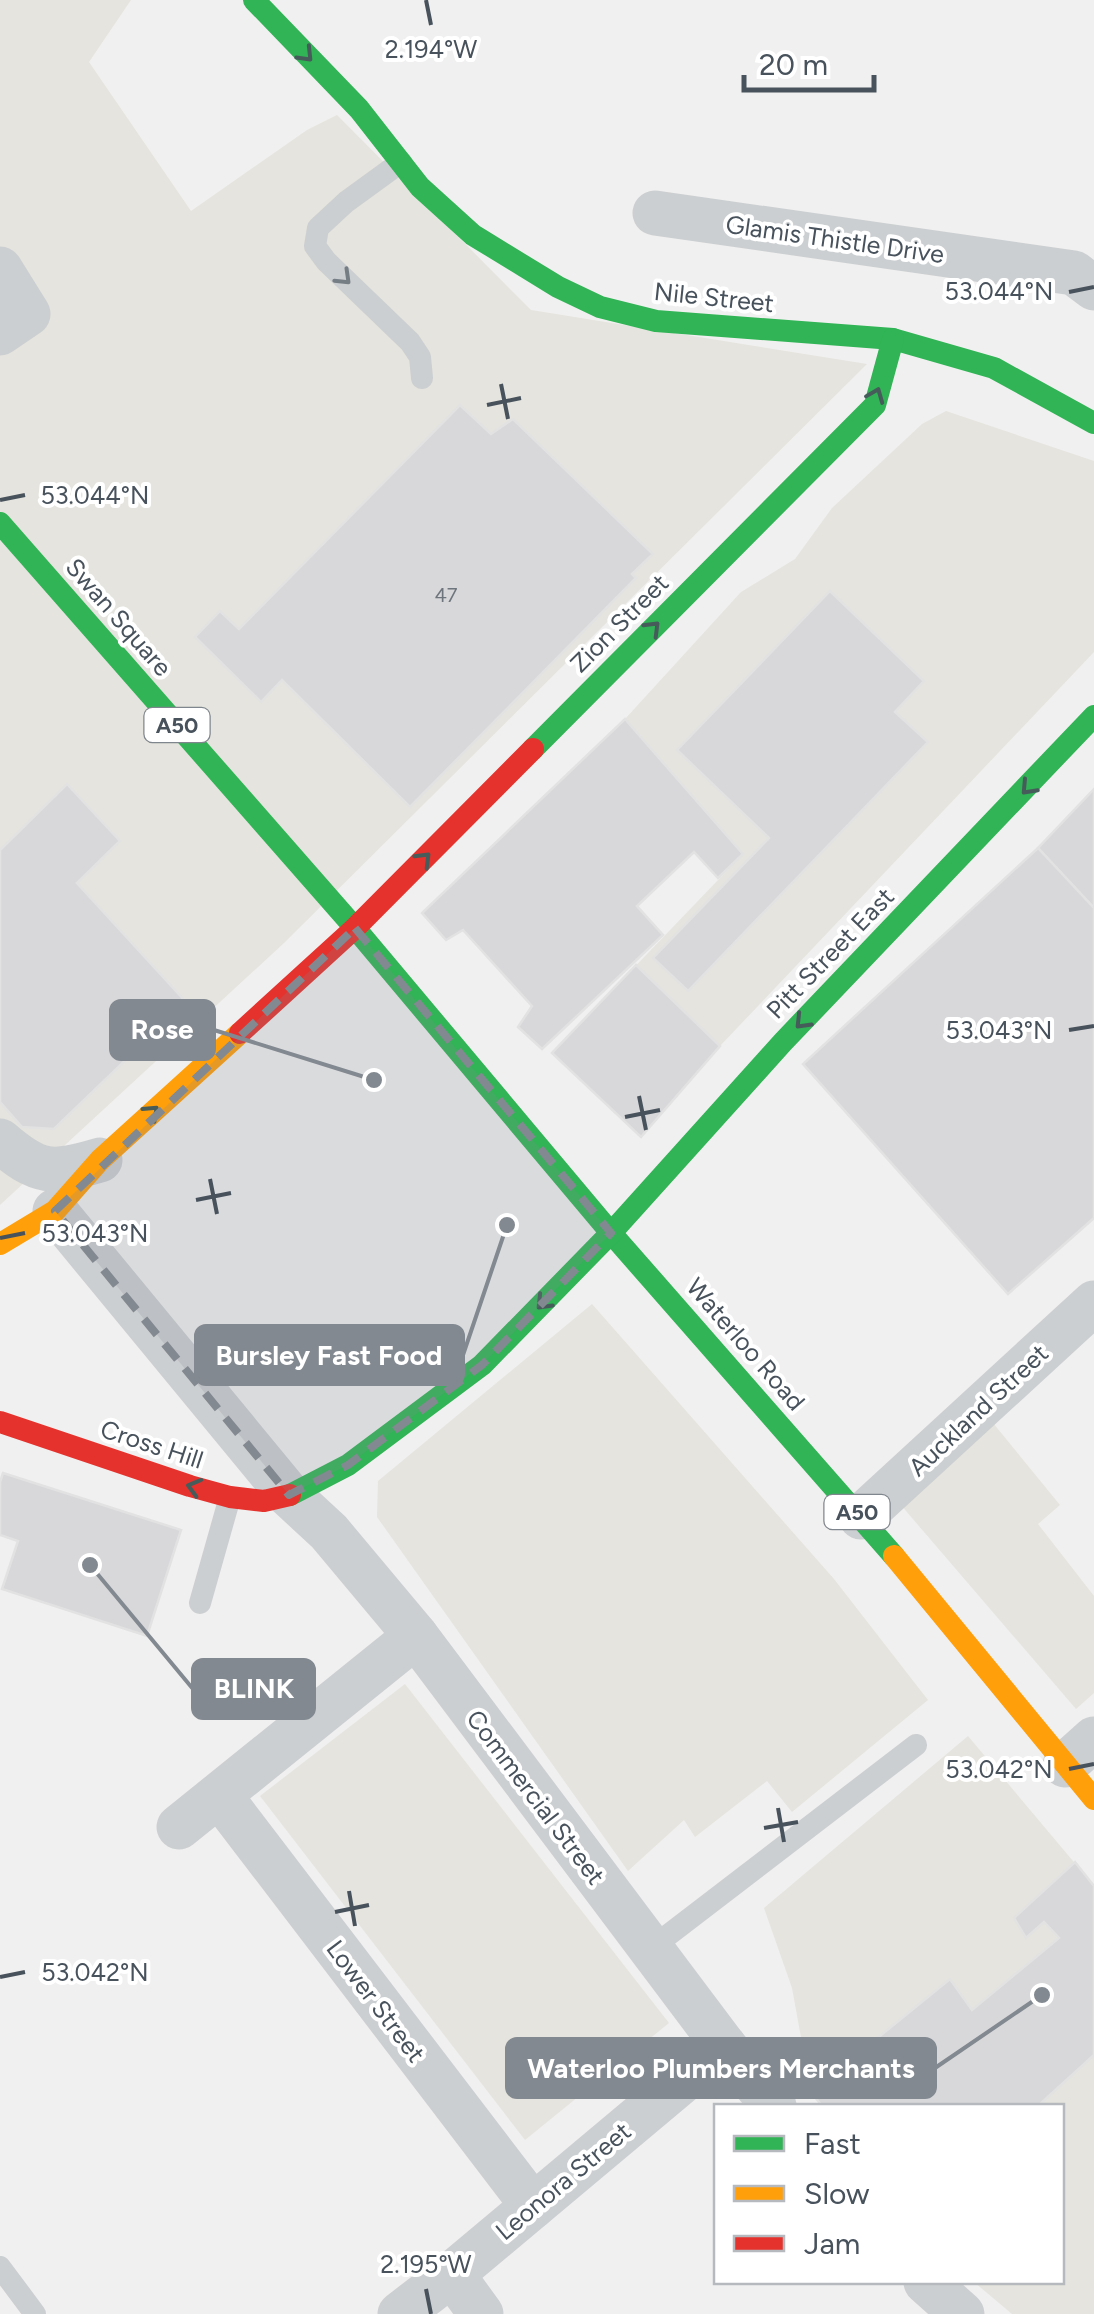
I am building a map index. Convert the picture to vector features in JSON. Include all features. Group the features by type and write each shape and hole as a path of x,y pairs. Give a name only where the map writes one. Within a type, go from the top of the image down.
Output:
{"main road":[{"name":"Nile Street","path":"254,0 359,109 420,187 473,235 558,287 600,307 656,321 893,339 994,368 1094,423"},
{"name":"Zion Street","path":"0,1244 55,1210 100,1160 354,928 875,405 893,339"},
{"name":"Swan Square","path":"0,523 354,928"},
{"name":"Pitt Street East","path":"289,1495 348,1465 482,1364 611,1233 783,1042 1094,716"},
{"name":"Waterloo Road","path":"354,928 611,1233 861,1517 1079,1752 1094,1799"},
{"name":"Cross Hill","path":"0,1422 230,1497 264,1502 289,1495"}],"street":[{"name":"Glamis Thistle Drive","path":"655,214 1087,272"},
{"path":"0,269 14,323"},
{"path":"0,1142 38,1168 64,1170 100,1160"},
{"name":"Commercial Street","path":"55,1210 289,1495 329,1532 416,1636 724,2046 772,2104"},
{"name":"Auckland Street","path":"861,1517 1094,1303"},
{"path":"179,1827 416,1636"},
{"name":"Lower Street","path":"220,1796 533,2206"},
{"name":"Leonora Street","path":"400,2314 724,2046"},
{"path":"452,2274 481,2314"},
{"path":"928,2284 962,2314"}],"lane":[{"path":"400,162 318,228 315,246 410,342 420,357 422,378"},
{"path":"200,1602 230,1497"},
{"path":"650,1948 916,1745"},
{"path":"0,2267 35,2314"}],"highlighted area":[{"path":"355,928 611,1233 482,1365 348,1465 289,1495 55,1211"}],"shaded area":[{"path":"0,0 131,0 89,62 191,211 307,130 337,115 531,310 867,364 284,943 0,1205"},
{"path":"946,411 1094,461 1094,652 720,1046 641,1137 552,1053 743,854 625,719 741,592 795,559 832,508 922,424"},
{"path":"592,1304 834,1579 928,1700 792,1812 767,1781 695,1837 684,1820 628,1871 377,1517 378,1481"},
{"path":"993,1423 1060,1505 1038,1524 1094,1596 1094,1693 1076,1709 900,1504"},
{"path":"405,1684 669,2023 525,2140 260,1796"},
{"path":"968,1736 1094,1886 1094,2314 1012,2314 976,2284 1064,2284 1064,2104 820,2104 811,2092 792,1988 764,1908"}],"building":[{"path":"460,405 491,434 513,419 653,554 632,574 636,578 410,807 282,680 261,702 195,637 220,611 239,629"},
{"path":"830,591 924,681 895,712 928,742 688,991 653,958 769,838 677,750"},
{"path":"625,719 743,854 718,878 694,852 637,906 663,935 542,1049 518,1027 532,1006 463,930 446,940 422,913"},
{"path":"67,784 120,841 77,883 186,1002 54,1129 22,1127 0,1102 0,850"},
{"path":"1094,789 1094,908 1038,848"},
{"path":"1038,848 1094,908 1094,1218 1008,1294 803,1064"},
{"path":"636,965 720,1046 641,1137 552,1053"},
{"path":"3,1473 181,1530 147,1636 2,1589 18,1541 0,1535"},
{"path":"1075,1862 1094,1886 1094,2055 1040,2104 820,2104 811,2092 950,1979 972,2010 1059,1938 1044,1922 1026,1938 1014,1918"}],"traffic: fast":[{"path":"254,0 359,109 420,187 473,235 558,287 600,307 656,321 893,339 994,368 1094,423"},
{"path":"533,749 875,405 893,339"},
{"path":"0,523 355,928 611,1233 894,1556"},
{"path":"290,1495 348,1465 482,1365 611,1233 783,1042 1094,716"}],"traffic: slow":[{"path":"0,1244 55,1211 100,1160 240,1033"},
{"path":"894,1556 1094,1799"}],"traffic: jam":[{"path":"240,1033 355,928 533,749"},
{"path":"0,1422 230,1497 264,1501 290,1495"}],"place":[{"name":"Rose","path":"374,1080"},
{"name":"Bursley Fast Food","path":"507,1225"},
{"name":"BLINK","path":"90,1565"},
{"name":"Waterloo Plumbers Merchants","path":"1042,1995"}]}
